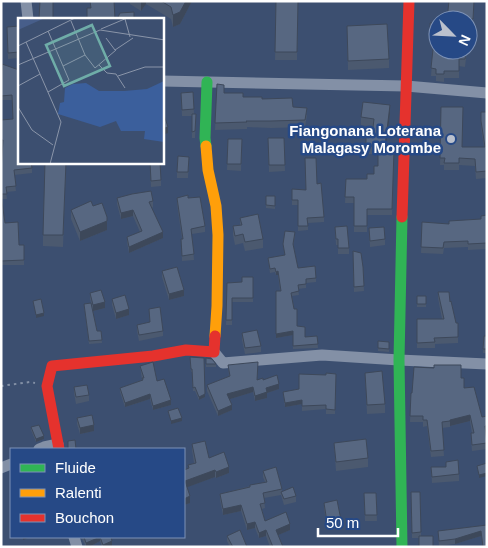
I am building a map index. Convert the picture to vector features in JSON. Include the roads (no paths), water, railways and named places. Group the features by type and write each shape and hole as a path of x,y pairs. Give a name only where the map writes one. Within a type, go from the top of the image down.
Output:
{"street":[{"path":"26,1 28,18"},
{"path":"402,547 399,360 409,1"},
{"path":"164,81 406,86 487,93"},
{"path":"207,82 206,146 208,170 216,206 218,235 214,352"},
{"path":"42,448 58,446 47,386 52,366 153,356 186,350 214,352 223,362 322,355 487,364"}],"place":[{"name":"Fiangonana Loterana Malagasy Morombe","path":"451,139"}]}
